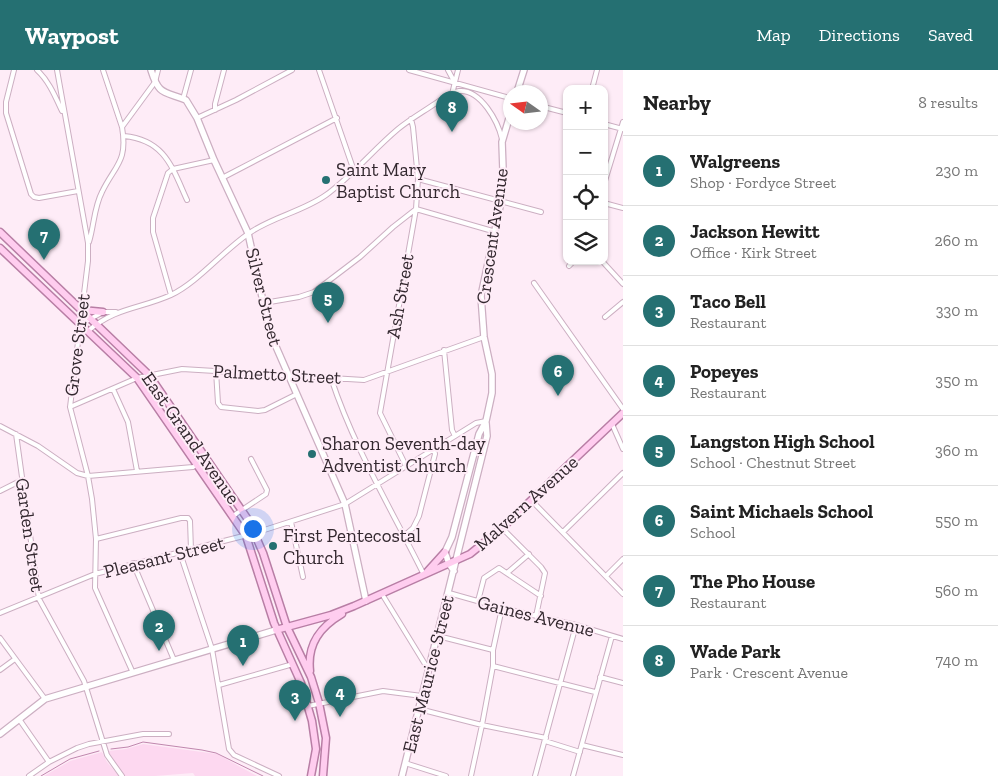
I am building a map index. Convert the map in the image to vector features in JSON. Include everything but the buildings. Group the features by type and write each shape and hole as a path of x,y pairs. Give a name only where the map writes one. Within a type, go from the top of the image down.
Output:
{"main road":[{"name":"East Grand Avenue","path":"0,232 149,375 242,510 255,534 287,627 311,677 319,703 326,738 323,776"},
{"name":"East Grand Avenue","path":"0,248 137,378 246,536 276,630 293,664 308,706 316,749 311,776"},
{"path":"82,310 104,312"},
{"name":"Malvern Avenue","path":"276,630 354,606 456,561 485,543 623,411"},
{"path":"424,575 445,552"},
{"path":"311,677 310,657 313,642 317,635 324,626 354,606"}],"street":[{"path":"14,70 6,102 6,113 31,194 39,198 78,191"},
{"path":"37,70 43,75 52,89 64,115"},
{"name":"Grove Street","path":"57,70 88,243 88,261 70,407 88,476 96,539 95,588 132,673"},
{"path":"88,243 102,193 121,160 124,136 103,70"},
{"path":"151,70 155,82"},
{"path":"122,127 155,82 158,70"},
{"path":"183,99 191,70"},
{"path":"215,110 224,70"},
{"path":"197,118 292,70"},
{"path":"319,70 354,171"},
{"path":"409,70 503,96"},
{"path":"448,70 454,83"},
{"path":"88,331 119,312 171,295 248,233 322,197 354,171 398,129 452,94 458,70"},
{"path":"519,85 524,70"},
{"path":"593,85 597,70"},
{"name":"Silver Street","path":"155,82 164,92 186,100 197,118 248,233 270,333 345,504 366,601"},
{"name":"Crescent Avenue","path":"452,94 460,91 468,92 482,102 499,126 504,170 496,232 481,296 484,337 492,374 492,393 486,421 487,436 456,561"},
{"path":"548,108 563,112"},
{"path":"222,178 337,118"},
{"name":"Ash Street","path":"406,466 380,413 416,209 418,179 411,119"},
{"path":"607,175 623,122"},
{"path":"608,125 622,129"},
{"path":"502,142 506,130"},
{"path":"124,136 135,137 156,147 164,154 173,169 186,200"},
{"path":"171,295 153,232 153,218 168,173 173,169 214,160"},
{"path":"418,179 541,212"},
{"path":"608,204 623,208"},
{"path":"264,303 306,295 327,282 416,209 496,232"},
{"path":"606,265 623,284"},
{"path":"534,283 623,411"},
{"path":"605,317 623,302"},
{"path":"81,324 104,312 119,312"},
{"name":"Palmetto Street","path":"70,407 137,378 182,369 364,380 484,337"},
{"path":"444,350 452,430 455,436"},
{"path":"216,371 218,403 221,407 258,412 296,394"},
{"path":"332,378 343,413 424,575"},
{"path":"113,389 128,422 137,471"},
{"name":"Crescent Avenue","path":"445,552 452,537 479,434 486,421"},
{"name":"Pleasant Street","path":"0,613 95,574 255,534 345,504 476,423 486,421"},
{"path":"612,423 623,449"},
{"path":"0,426 38,446 77,473 88,476 197,466 207,460"},
{"name":"Garden Street","path":"16,434 38,596 86,686 108,759 122,776"},
{"path":"404,536 413,528 419,516 435,454 434,449"},
{"path":"233,516 266,494 267,490 251,459"},
{"path":"562,532 623,474"},
{"path":"0,491 22,480"},
{"path":"466,483 475,485"},
{"path":"531,500 623,594"},
{"path":"96,539 181,518 188,518 190,521 191,550"},
{"path":"291,522 303,577"},
{"path":"502,528 529,554 545,573 536,616"},
{"path":"452,537 460,539"},
{"path":"445,552 449,564"},
{"path":"180,553 212,649 229,750 234,755 279,776"},
{"path":"507,573 529,554"},
{"path":"606,576 623,558"},
{"name":"East Maurice Street","path":"402,776 456,561"},
{"path":"134,563 174,660"},
{"name":"East Maurice Street","path":"449,564 454,571"},
{"path":"478,601 484,578 500,568 541,596"},
{"name":"Gaines Avenue","path":"449,593 502,608 576,625 623,639"},
{"path":"382,594 428,670"},
{"path":"471,776 493,666 493,650 502,608"},
{"path":"535,776 576,625"},
{"name":"Malvern Avenue","path":"0,734 45,699 276,630"},
{"path":"438,636 493,650"},
{"path":"573,776 612,636"},
{"path":"0,638 45,699"},
{"path":"0,670 15,659"},
{"path":"219,685 293,664"},
{"path":"493,666 595,692"},
{"path":"600,677 623,683"},
{"path":"308,706 383,691 422,696"},
{"path":"419,709 545,739 580,752"},
{"path":"19,719 49,762"},
{"path":"29,776 49,762 77,748 90,744 143,734 169,734"},
{"path":"582,745 623,755"},
{"path":"405,763 446,776"}],"shaded area":[{"path":"143,744 217,754 257,776 195,776 193,773 124,776 110,759 108,751 126,749"},
{"path":"102,752 107,762 119,776 44,776 70,761"}],"waterway":[{"path":"111,749 128,747 143,742 202,750 216,753 263,776"},
{"path":"41,776 70,759 99,751"}],"place":[{"name":"Wade Park","path":"452,132"},
{"name":"Saint Mary Baptist Church","path":"326,180"},
{"name":"The Pho House","path":"44,260"},
{"name":"Langston High School","path":"328,323"},
{"name":"Saint Michaels School","path":"558,396"},
{"name":"Sharon Seventh-day Adventist Church","path":"312,454"},
{"name":"First Pentecostal Church","path":"273,546"},
{"name":"Jackson Hewitt","path":"159,651"},
{"name":"Walgreens","path":"243,666"},
{"name":"Popeyes","path":"340,717"},
{"name":"Taco Bell","path":"295,721"}]}
